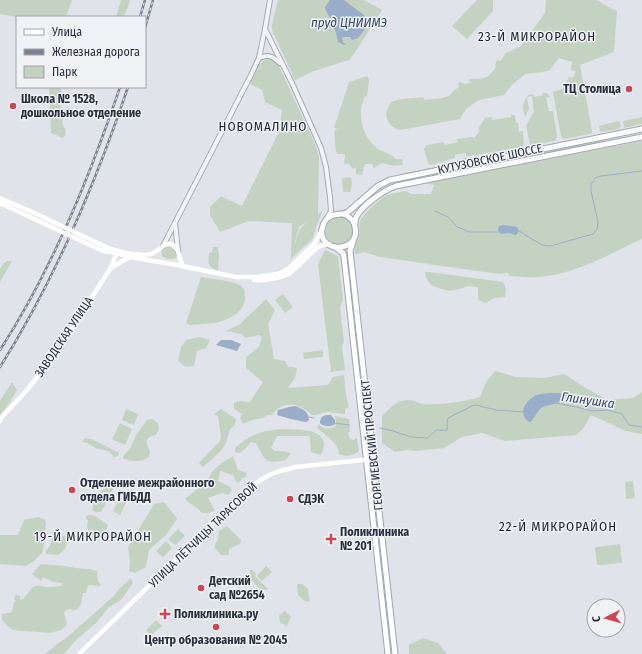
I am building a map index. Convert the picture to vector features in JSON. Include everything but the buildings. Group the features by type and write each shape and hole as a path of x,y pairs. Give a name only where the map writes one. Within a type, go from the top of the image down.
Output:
{"main road":[{"name":"КУТУЗОВСКОЕ ШОССЕ","path":"345,213 378,186 395,179 642,129"},
{"name":"КУТУЗОВСКОЕ ШОССЕ","path":"355,224 356,218 361,210 382,192 396,186 642,137"},
{"path":"0,198 31,215 105,250 110,256 110,269"},
{"path":"0,203 31,215"},
{"path":"243,278 265,276 280,273 286,270 315,243 327,218 336,214 345,213 355,224 356,231 351,243 342,247 335,247 329,244 323,237 322,230"},
{"name":"ГЕОРГИЕВСКИЙ ПРОСПЕКТ","path":"354,238 350,251 394,654"},
{"path":"161,254 166,244 174,245 179,252 183,266"},
{"path":"118,252 143,255 161,254 170,264 260,280 289,274 318,247 329,244"},
{"name":"ГЕОРГИЕВСКИЙ ПРОСПЕКТ","path":"335,247 344,255 388,654"},
{"path":"105,250 109,248 130,257"},
{"name":"ЗАВОДСКАЯ УЛИЦА","path":"0,421 55,355 110,269 118,252"},
{"path":"170,264 175,262 178,258 179,252"},
{"path":"110,269 130,257 161,254"},
{"name":"УЛИЦА ЛЁТЧИЦЫ ТАРАСОВОЙ","path":"79,654 235,502 260,481 274,473 290,468 373,459"}],"street":[{"path":"161,254 175,220 259,58 270,0"},
{"path":"265,29 292,83 321,148 326,166 331,207 332,211 336,214"},
{"path":"259,58 268,56 273,57 282,64"},
{"path":"327,218 331,207"},
{"path":"175,220 179,252"}],"green space":[{"path":"0,0 72,0 66,16 16,17 0,14"},
{"path":"121,0 130,0 126,12 123,16 116,16"},
{"path":"278,0 364,0 382,10 349,60 314,71 295,80 272,30"},
{"path":"477,0 493,0 493,11 467,39 452,26"},
{"path":"546,0 596,0 617,11 614,52 580,65 592,133 564,139 561,136 553,92 562,89 569,77 573,78 576,71 571,70 572,62 559,58 549,71 525,74 512,85 504,95 479,100 466,109 460,119 400,130 390,125 386,116 393,101 423,97 425,100 445,97 459,87 458,83 470,83 469,79 485,78 490,74 496,67 495,65 497,60 500,61 506,53 520,47 545,13"},
{"path":"268,59 272,60 279,66 315,144 319,157 318,214 324,208 313,238 290,260 292,223 249,221 220,232 210,215 210,207 221,196 242,206 279,132 282,110 265,102 262,90 250,84 259,66","holes":["307,222 299,230 292,254 299,227"]},
{"path":"367,76 369,80 367,97 365,96 361,111 364,132 373,145 392,155 396,159 402,159 403,165 394,166 382,163 374,168 372,164 365,164 362,175 356,174 356,167 353,169 349,164 344,164 345,154 338,154 336,152 334,132 338,129 334,128 349,82"},
{"path":"49,88 60,88 62,94 60,104 63,118 62,123 66,131 65,136 62,138 51,133"},
{"path":"542,93 549,95 550,97 546,98 549,111 553,111 557,136 555,141 530,145 526,125 534,112 532,96 527,97 528,95 533,94 534,97 543,95"},
{"path":"527,97 529,109 525,117 523,108"},
{"path":"511,114 515,116 516,123 518,123 519,132 523,131 524,146 476,155 466,156 466,153 455,155 455,158 431,165 428,163 424,149 427,145 443,142 445,145 458,142 457,139 474,138 480,131 478,129 485,118 492,117 492,120 511,117"},
{"path":"642,117 642,124 624,128 623,121"},
{"path":"619,121 621,126 619,129 602,132 600,131 599,126"},
{"path":"642,127 404,174 440,166 464,158 485,157"},
{"path":"602,139 604,141 603,142 396,182 397,181"},
{"path":"642,141 642,239 591,263 565,272 530,277 509,276 508,273 501,274 484,272 380,257 364,252 355,254 355,249 360,234 359,223 361,218 384,196 406,191 411,194 431,194 434,185 429,184 428,182"},
{"path":"351,177 352,184 350,192 343,192 342,178"},
{"path":"339,217 349,221 353,231 349,241 339,245 329,241 325,231 329,221"},
{"path":"166,246 174,247 177,255 176,258 169,259 162,256 161,250"},
{"path":"213,247 218,247 218,270 209,264 209,253 212,252"},
{"path":"325,250 338,256 343,300 340,307 344,342 342,346 345,370 331,372 318,264"},
{"path":"7,261 12,261 0,282 0,268"},
{"path":"425,272 503,282 506,289 505,297 494,298 486,303 478,300 478,287 468,286 450,291 438,288 431,285 426,278"},
{"path":"201,277 233,282 242,287 245,294 245,302 243,307 225,320 215,323 190,325 186,323"},
{"path":"283,294 293,307 285,313 275,300"},
{"path":"266,299 275,310 268,324 274,359 285,361 288,367 294,367 297,369 295,378 288,388 328,385 333,377 344,375 349,407 345,409 345,414 328,412 312,415 302,408 292,404 281,407 272,415 267,415 263,418 252,420 243,424 240,418 242,414 234,409 234,403 240,401 250,402 263,382 246,368 246,357 259,347 262,337 259,335 246,338 241,334 226,331 240,324"},
{"path":"200,337 210,340 206,348 197,351 194,366 186,367 178,361 181,347 186,340"},
{"path":"323,350 323,357 304,359 303,353"},
{"path":"495,371 516,377 544,378 564,374 607,400 633,398 642,392 642,434 626,431 591,415 583,429 576,435 505,441 482,433 462,437 444,448 395,452 382,443 382,416 397,403 403,400 409,400 422,404 444,404 480,397 486,382"},
{"path":"12,382 17,390 0,415 0,401"},
{"path":"126,409 138,414 134,425 122,420"},
{"path":"221,409 236,419 235,425 230,429 226,443 220,452 203,467 199,463 220,441 221,437 218,416 214,414"},
{"path":"335,416 349,419 349,437 353,440 357,438 359,451 355,454 347,456 339,454 337,446 317,428 319,424 326,428 335,427"},
{"path":"152,419 158,423 159,429 156,435 147,440 147,445 150,451 149,457 139,461 123,459 124,455 131,447 136,435 147,420"},
{"path":"120,423 132,429 125,445 112,439"},
{"path":"284,429 313,432 319,435 323,440 324,446 321,455 311,452 309,436 277,436 271,448 275,451 291,453 286,460 275,462 267,461 256,443 251,442 240,453 235,452 235,448 252,436 270,430"},
{"path":"85,438 97,441 119,453 118,456 114,457 110,452 97,449 87,443 82,442"},
{"path":"233,456 238,470 247,473 246,477 242,478 241,481 237,483 233,475 220,471 218,481 229,486 232,490 228,495 222,493 208,498 215,511 202,513 185,499 206,482 213,471 220,464"},
{"path":"633,481 635,498 626,499 625,482"},
{"path":"108,484 114,487 103,509 101,512 93,511 95,499"},
{"path":"120,497 127,501 120,515 113,511"},
{"path":"164,502 177,519 167,534 149,550 146,567 135,573 129,571 130,561 128,547 154,504"},
{"path":"86,516 95,516 108,525 102,537 92,536 89,532"},
{"path":"38,517 45,520 46,523 42,553 26,566 0,564 0,535 18,535 24,520"},
{"path":"227,526 241,540 240,544 229,549 229,555 221,555 214,547 218,539 219,531"},
{"path":"178,529 185,536 175,545 168,539"},
{"path":"58,534 67,537 66,548 58,555 46,554 52,538"},
{"path":"166,541 172,548 163,557 156,551"},
{"path":"620,544 622,563 597,564 596,547"},
{"path":"41,564 97,571 98,581 101,585 89,585 86,593 83,593 81,604 78,609 69,609 64,612 67,625 61,630 50,633 12,630 2,620 2,614 12,612 14,602 17,601 14,600 15,595 20,596 20,600 24,598 35,586 61,586 62,583 53,582 43,577 41,581 32,574"},
{"path":"266,566 272,572 262,581 257,576"},
{"path":"251,569 256,574 255,576 268,589 260,589 249,577"},
{"path":"131,578 133,583 121,600 109,607 96,623 76,640 64,654 45,654 65,639 115,595 118,590"},
{"path":"297,584 302,584 308,589 310,602 305,601 298,595"},
{"path":"285,611 291,617 287,626 280,623 279,615"},
{"path":"156,620 162,626 151,635 146,630"},
{"path":"423,638 438,643 447,654 409,654 409,645"}],"water":[{"name":"пруд ЦНИИМЭ","path":"330,0 344,0 371,22 358,38 352,40 350,37 342,38 346,45 338,42 336,32 325,7"},
{"path":"504,225 517,227 519,231 516,235 509,233 501,234 498,230 499,226"},
{"path":"221,340 231,340 241,344 237,351 216,345"},
{"path":"548,393 560,393 560,398 557,403 541,408 531,422 525,418 523,411 524,407 533,397"},
{"path":"295,406 305,411 309,417 309,420 304,422 277,415 278,410"},
{"path":"331,415 335,420 335,424 327,426 320,423 323,416"}],"waterway":[{"path":"519,231 542,245 550,246 593,234 597,229 598,222 591,191 591,185 595,178 642,171"},
{"path":"435,211 448,217 457,227 470,232 500,232"},
{"name":"Глинушка","path":"556,403 592,411 608,410 622,414 629,425 642,427"},
{"name":"Глинушка","path":"380,428 411,437 427,438 437,430 447,430 448,418 472,406 476,405 496,410 524,412"},
{"name":"Глинушка","path":"309,417 314,418"},
{"name":"Глинушка","path":"334,423 349,425"}],"railway":[{"path":"140,16 145,0"},
{"path":"146,24 153,0"},
{"path":"0,350 38,284 61,238 91,167 120,88"},
{"path":"0,367 39,300 56,266 88,196 128,88"}],"place":[{"name":"ТЦ Столица","path":"629,89"},
{"name":"Школа № 1528, дошкольное отделение","path":"13,106"},
{"name":"Отделение межрайонного отдела ГИБДД","path":"72,490"},
{"name":"СДЭК","path":"290,499"},
{"name":"Поликлиника № 201","path":"331,539"},
{"name":"Детский сад №2654","path":"201,588"},
{"name":"Поликлиника.ру","path":"165,614"},
{"name":"Центр образования № 2045","path":"216,627"}],"district":[{"name":"23-Й МИКРОРАЙОН","path":"537,36"},
{"name":"НОВОМАЛИНО","path":"263,126"},
{"name":"22-Й МИКРОРАЙОН","path":"558,526"},
{"name":"19-Й МИКРОРАЙОН","path":"93,536"}]}
